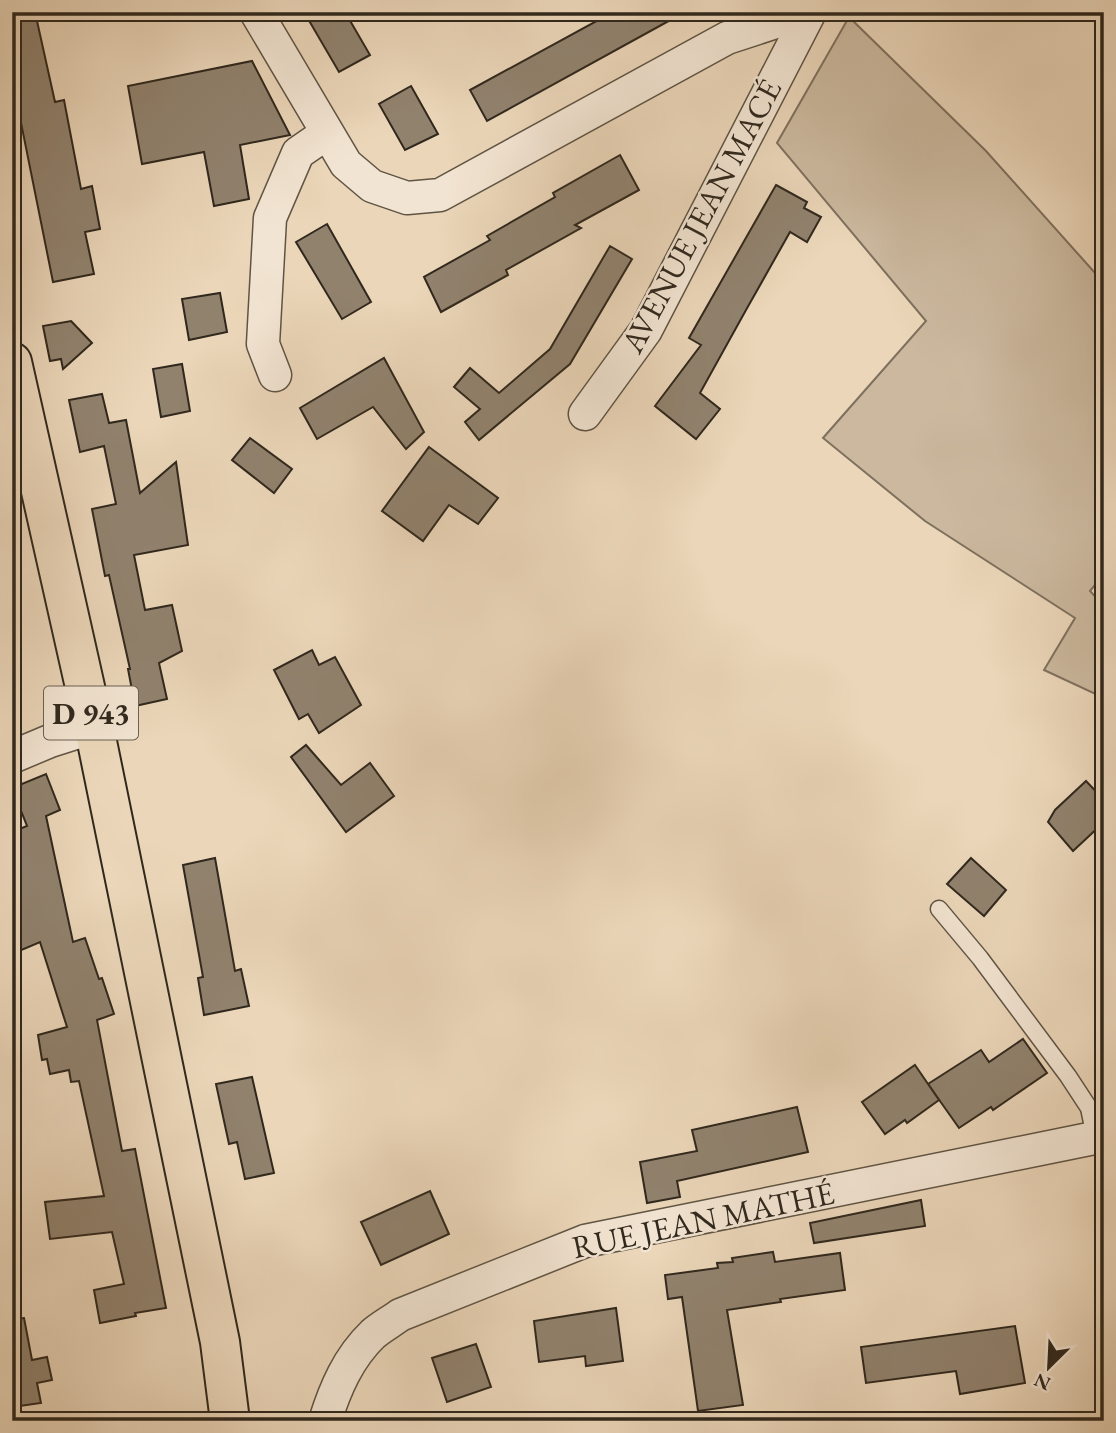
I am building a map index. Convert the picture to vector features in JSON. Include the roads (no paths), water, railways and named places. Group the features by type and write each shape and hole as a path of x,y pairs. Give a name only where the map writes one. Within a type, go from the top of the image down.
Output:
{"main road":[{"name":"D 943","path":"12,362 94,727 220,1342 230,1421"}],"street":[{"path":"256,12 346,164 372,186 407,198 440,195 727,38 808,12"},
{"name":"AVENUE JEAN MACÉ","path":"585,414 646,330 808,12"},
{"path":"275,375 263,344 270,218 298,153 327,133"},
{"path":"12,757 94,727"},
{"name":"RUE JEAN MATHÉ","path":"325,1421 346,1367 373,1334 400,1315 585,1241 1100,1137"}],"lane":[{"path":"939,909 980,958 1068,1076 1088,1108 1100,1137"}]}
